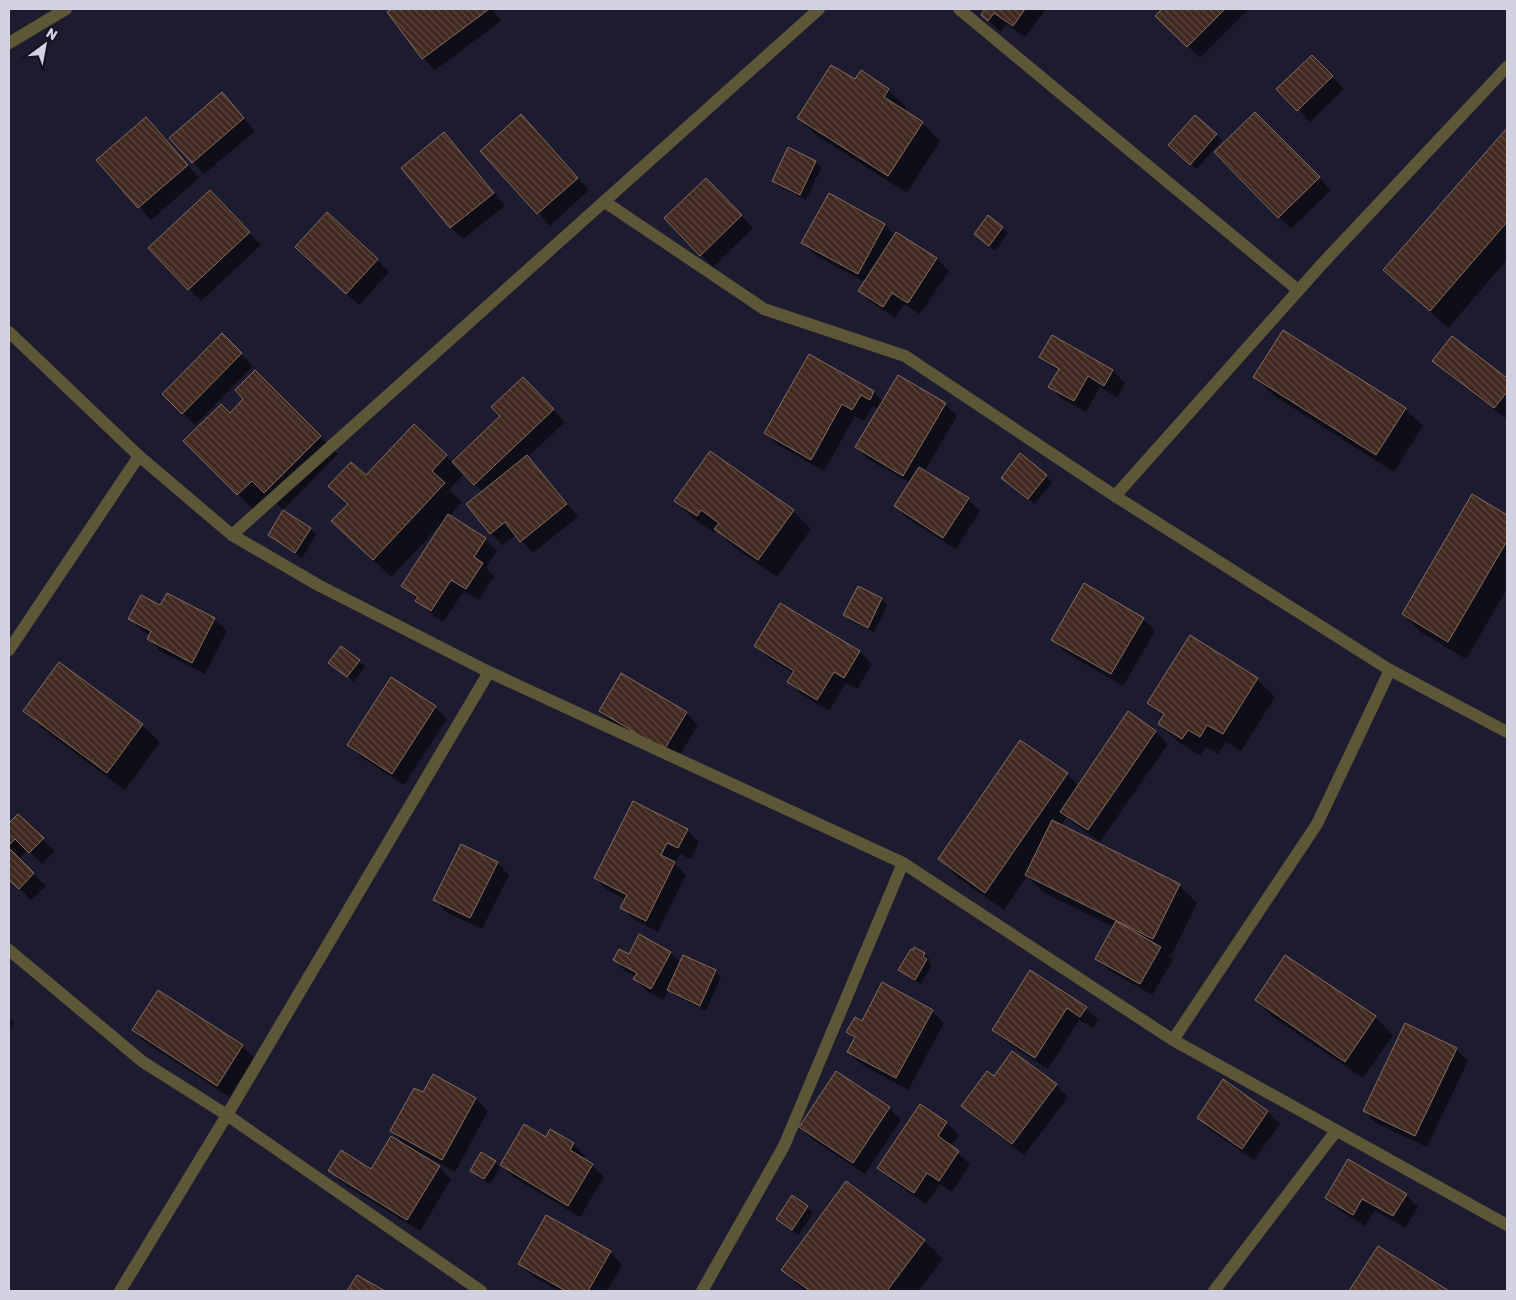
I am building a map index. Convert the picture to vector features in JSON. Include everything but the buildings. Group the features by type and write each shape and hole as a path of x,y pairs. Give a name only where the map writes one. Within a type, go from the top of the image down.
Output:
{"street":[{"path":"9,42 66,9"},
{"path":"232,535 819,9"},
{"path":"959,9 1298,290"},
{"path":"1116,496 1298,290 1507,67"},
{"path":"605,202 764,309 905,356 1116,496 1390,670 1507,732"},
{"path":"9,332 139,456 232,535 318,585 489,672 903,864 1174,1040 1507,1225"},
{"path":"9,650 139,456"},
{"path":"1174,1040 1317,824 1390,670"},
{"path":"120,1291 227,1115 489,672"},
{"path":"702,1291 784,1146 903,864"},
{"path":"9,950 143,1062 227,1115 482,1291"},
{"path":"1214,1291 1336,1131"}]}
